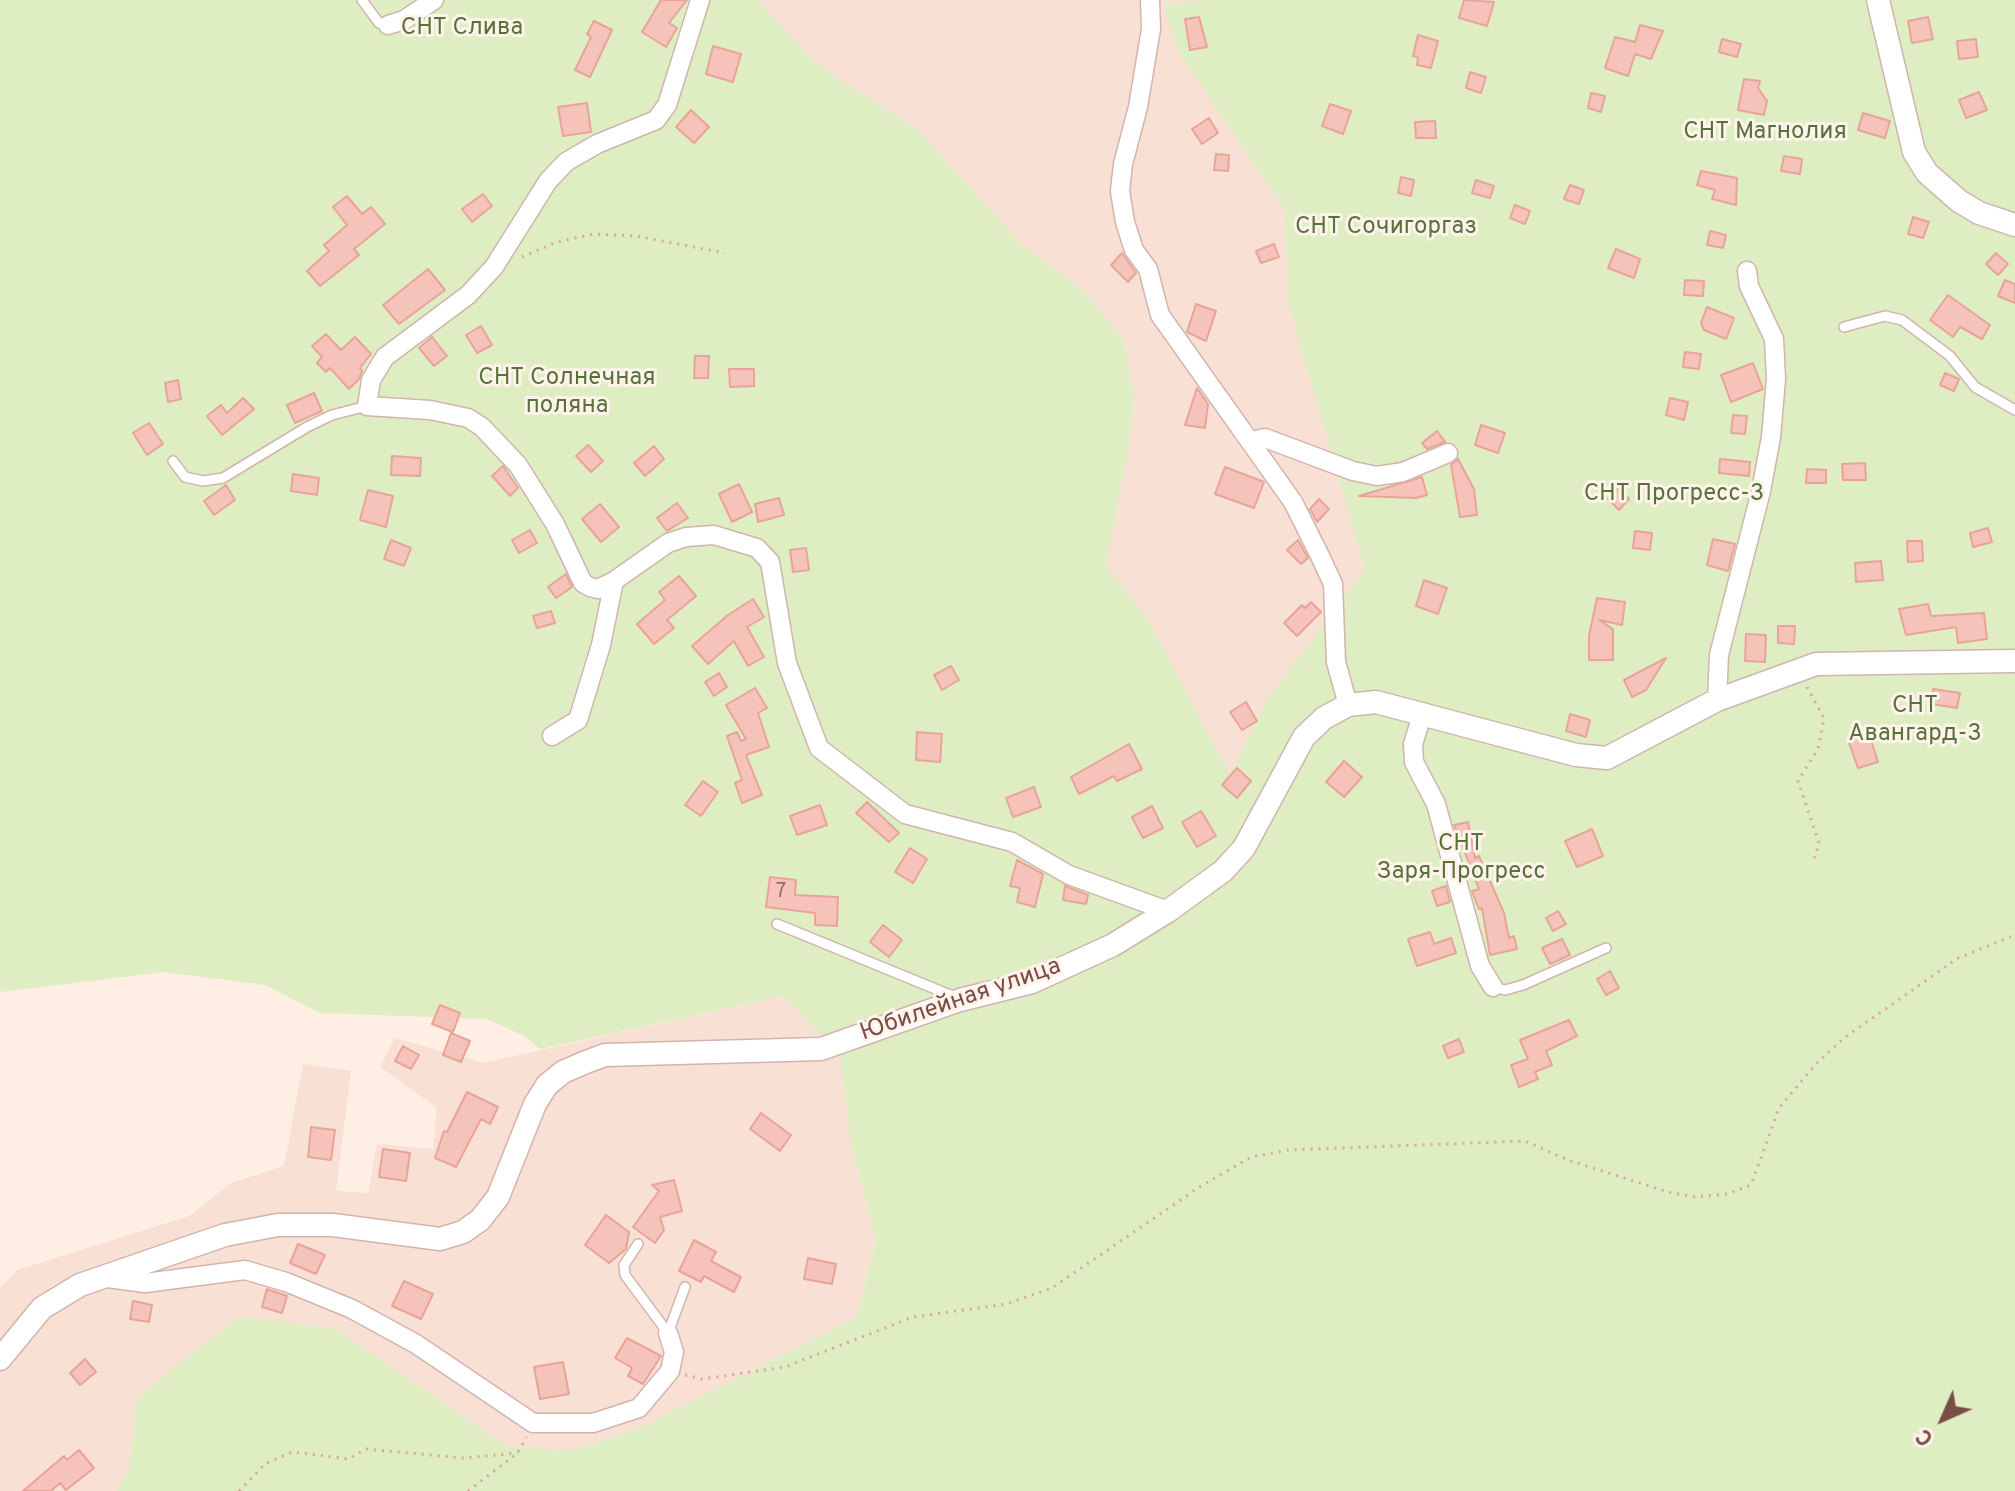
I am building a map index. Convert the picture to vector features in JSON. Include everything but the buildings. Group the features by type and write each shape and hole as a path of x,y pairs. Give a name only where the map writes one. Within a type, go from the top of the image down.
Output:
{"street":[{"path":"388,25 404,20 434,0"},
{"path":"700,0 667,105 656,120 597,144 566,162 548,181 494,267 468,295 385,357 371,380 367,406 430,410 468,418 482,427 518,465 555,524 583,583 598,589 668,543 686,537 714,535 757,548 770,562 787,663 819,748 905,814 1012,842 1069,875 1168,911"},
{"path":"1150,0 1151,29 1138,107 1123,164 1120,191 1125,222 1134,250 1148,269 1160,315 1293,502 1333,584 1336,662 1348,705 1376,702 1576,755 1607,758 1717,700 1798,669 1836,662 2015,661"},
{"path":"1878,0 1914,152 1927,173 1979,213 2015,225"},
{"path":"1717,700 1719,655 1761,491 1771,437 1776,379 1774,339 1749,286 1747,271"},
{"path":"1252,441 1265,438 1353,471 1377,476 1403,472 1448,453"},
{"path":"552,736 578,720 601,645 614,581"},
{"name":"Юбилейная улица","path":"0,1359 42,1308 80,1285 225,1235 278,1225 333,1225 440,1239 463,1232 480,1220 498,1197 535,1104 547,1085 563,1072 605,1055 821,1049 960,1000 1053,974 1113,945 1168,911 1223,871 1244,848 1304,737 1324,718 1348,705"},
{"path":"1423,712 1413,744 1414,762 1436,804 1480,966 1493,987"},
{"path":"100,1277 145,1283 245,1270 286,1282 352,1309 416,1344 533,1423 593,1423 639,1408 670,1371 674,1352 668,1333"}],"lane":[{"path":"362,0 379,23 388,25"},
{"path":"1844,327 1885,316 1902,320 1950,356 1975,387 2015,410"},
{"path":"173,461 185,477 203,481 223,478 307,427 332,415 367,406"},
{"path":"777,924 960,1000"},
{"path":"1493,987 1505,990 1523,985 1606,948"},
{"path":"638,1244 624,1265 625,1275 668,1333"},
{"path":"668,1333 685,1287"}],"path":[{"path":"494,267 505,267 557,242 594,234 636,236 725,253"},
{"path":"1798,669 1824,718 1818,749 1798,781 1819,843 1814,860"},
{"path":"670,1371 702,1379 785,1367 913,1317 1007,1304 1052,1288 1201,1186 1251,1157 1288,1150 1525,1141 1568,1160 1668,1192 1695,1197 1727,1194 1751,1185 1779,1108 1815,1065 1844,1038 1958,958 2015,935"},
{"path":"468,1491 518,1453 533,1423"},
{"path":"239,1491 265,1464 292,1452 348,1459 366,1449 463,1458 518,1453"}],"shaded area":[{"path":"757,0 2015,0 2015,777 851,1145 876,1240 857,1317 637,1429 573,1450 509,1448 336,1329 137,1397 129,1470 117,1491 0,1491 0,1288 17,1270 189,1216 231,1183 284,1166 303,1064 351,1071 336,1191 368,1193 377,1144 433,1149 437,1108 380,1067 395,1038 483,1063 783,996 1105,565 1133,422 1134,397 1124,340 1086,293 1022,245 919,131 817,64"}],"green space":[{"path":"0,0 757,0 817,64 919,131 1022,245 1086,293 1124,340 1134,397 1133,422 1106,565 1147,618 1230,775 1268,698 1365,570 1289,305 1284,208 1179,52 1163,6 1206,0 2015,0 2015,1491 117,1491 129,1470 137,1397 240,1316 336,1329 509,1448 573,1450 637,1429 857,1317 876,1240 851,1145 840,1054 783,996 540,1049 524,1036 487,1019 320,1013 265,985 164,972 0,992"}],"park label":[{"name":"СНТ Слива","path":"462,29"},
{"name":"СНТ Магнолия","path":"1765,133"},
{"name":"СНТ Сочигоргаз","path":"1386,228"},
{"name":"СНТ Солнечная поляна","path":"567,393"},
{"name":"СНТ Прогресс-3","path":"1674,495"},
{"name":"СНТ Авангард-3","path":"1915,721"},
{"name":"СНТ Заря-Прогресс","path":"1461,859"}]}
